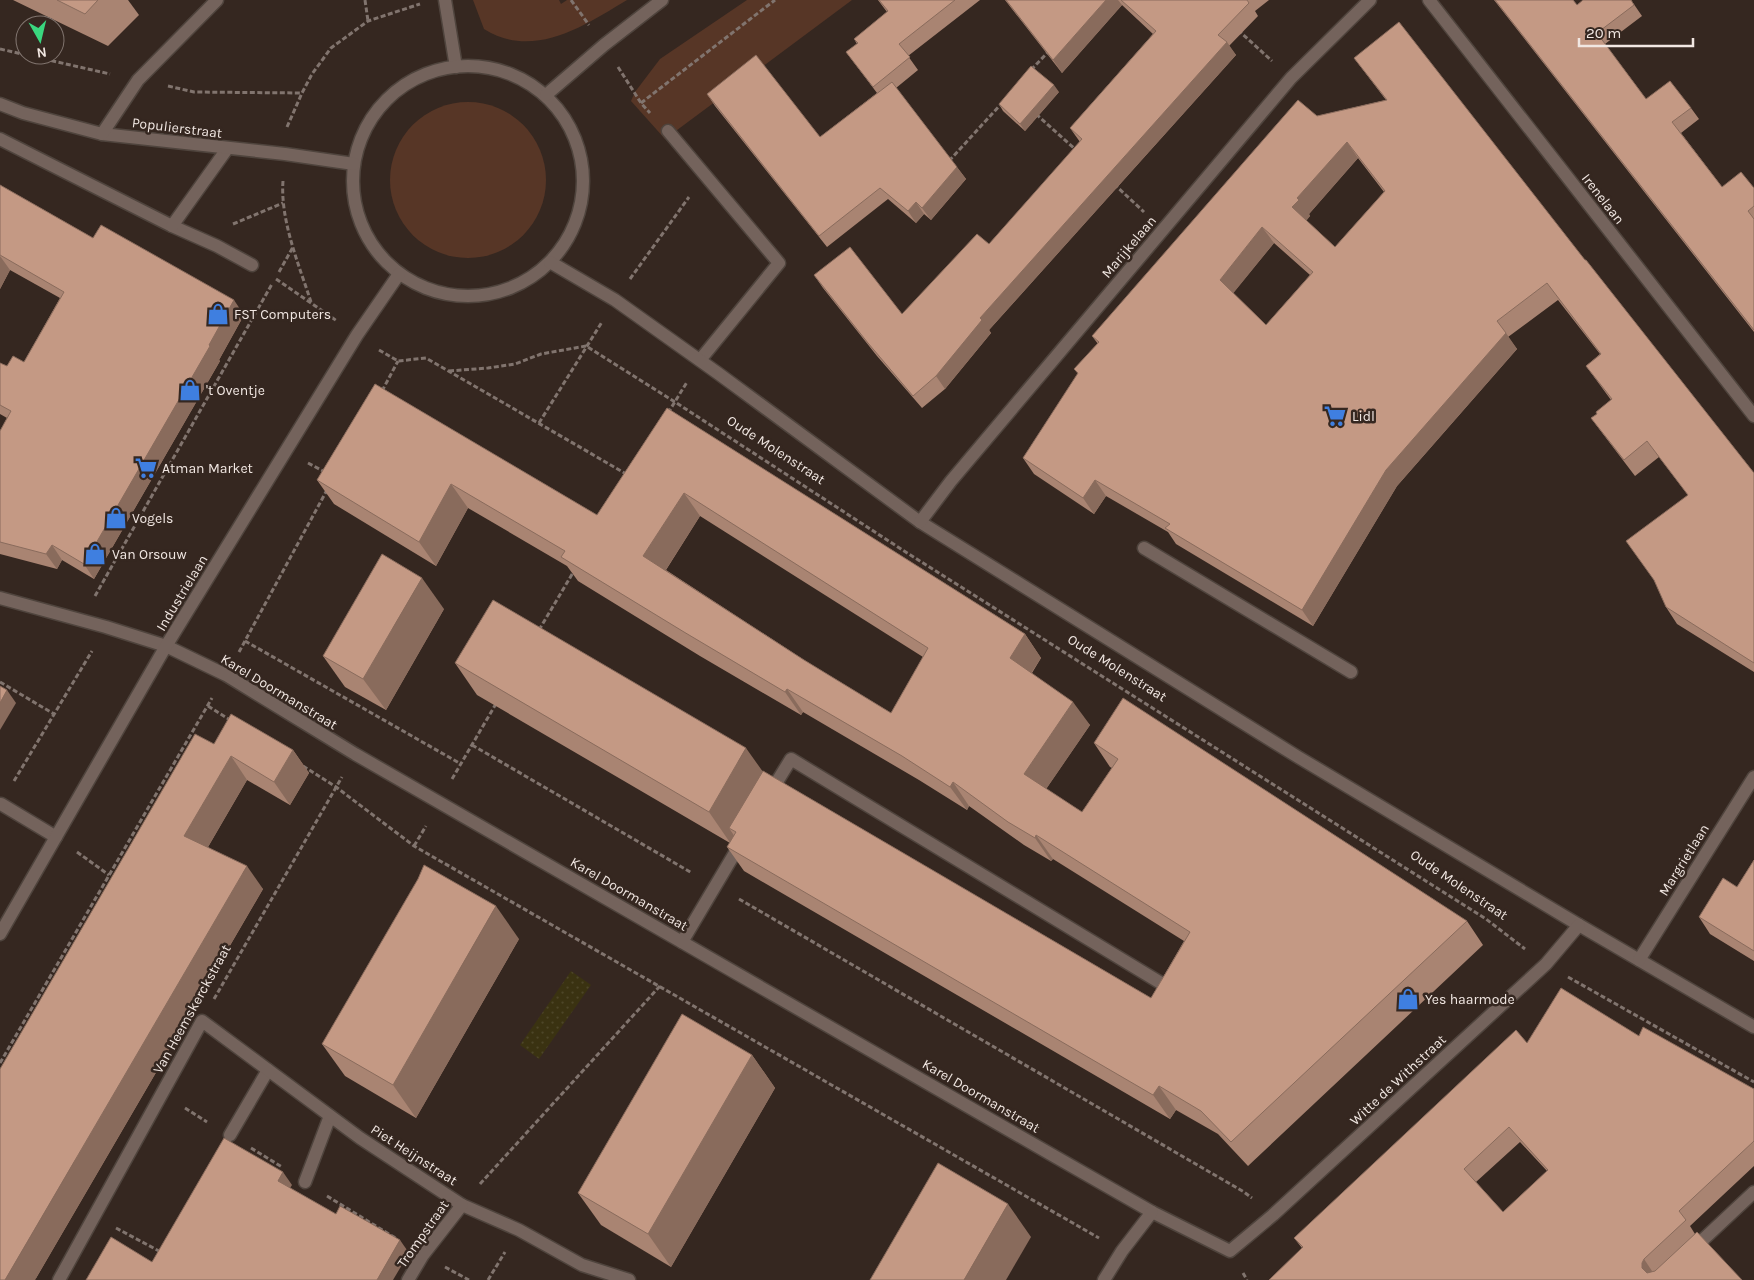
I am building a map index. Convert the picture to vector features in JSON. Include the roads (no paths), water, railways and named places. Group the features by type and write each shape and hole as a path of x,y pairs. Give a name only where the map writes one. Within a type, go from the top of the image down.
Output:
{"street":[{"path":"102,134 138,80 216,0"},
{"path":"445,0 456,67"},
{"path":"546,95 604,45 662,0"},
{"name":"Marijkelaan","path":"920,522 951,481 1291,78 1370,0"},
{"name":"Irenelaan","path":"1429,0 1754,416"},
{"path":"456,67 482,67 516,76 546,95 569,124 582,159 583,196 572,232 550,262 524,282 493,294 461,296 428,290 399,274 377,252 361,226 353,195 354,164 364,130 385,101 413,80 456,67"},
{"name":"Populierstraat","path":"0,104 23,113 102,134 285,154 354,164"},
{"path":"668,131 779,263 700,360"},
{"path":"0,138 252,265"},
{"path":"172,226 227,149"},
{"name":"Oude Molenstraat","path":"550,262 615,300 700,360 920,522 1298,757 1754,1027"},
{"name":"Industrielaan","path":"0,934 166,646 357,335 399,274"},
{"path":"1144,548 1351,672"},
{"name":"Karel Doormanstraat","path":"0,598 106,627 166,646 226,675 355,754 1152,1212 1230,1251"},
{"path":"766,801 791,759 1175,992"},
{"name":"Margrietlaan","path":"1639,960 1754,777"},
{"path":"1,804 56,837"},
{"path":"682,942 750,826"},
{"name":"Witte de Withstraat","path":"1230,1251 1273,1215 1546,964 1579,925"},
{"name":"Piet Heijnstraat","path":"202,1021 360,1138 462,1204 519,1230 582,1265 628,1280"},
{"name":"Van Heemskerckstraat","path":"59,1280 202,1021"},
{"path":"230,1135 268,1070"},
{"path":"305,1182 330,1116"},
{"path":"1682,1260 1754,1192"},
{"name":"Trompstraat","path":"408,1280 423,1255 462,1204"},
{"path":"1107,1279 1122,1251 1152,1212"}],"place":[{"name":"FST Computers","path":"218,314"},
{"name":"'t Oventje","path":"190,390"},
{"name":"Lidl","path":"1335,416"},
{"name":"Atman Market","path":"146,468"},
{"name":"Vogels","path":"116,518"},
{"name":"Van Orsouw","path":"95,554"},
{"name":"Yes haarmode","path":"1408,999"}]}
